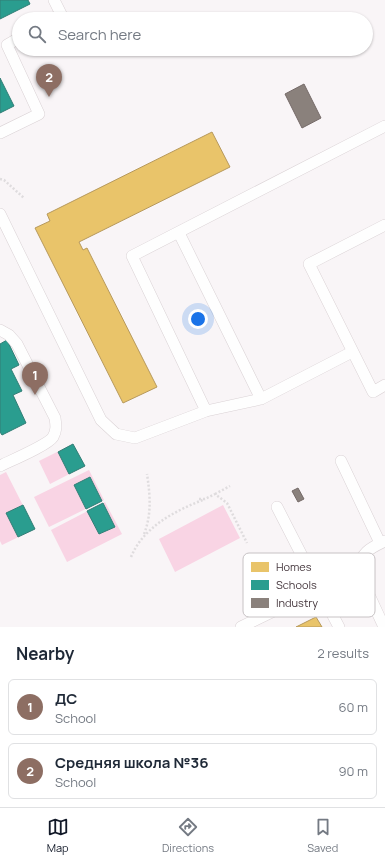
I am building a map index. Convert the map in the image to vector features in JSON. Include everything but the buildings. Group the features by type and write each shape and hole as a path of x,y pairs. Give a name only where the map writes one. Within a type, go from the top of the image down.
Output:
{"lane":[{"path":"54,0 60,12"},
{"path":"0,133 39,114 3,46 12,42"},
{"path":"206,411 132,256 384,130"},
{"path":"0,214 101,420 116,434 135,438 206,411 262,399 352,352"},
{"path":"385,225 309,264 373,392 385,385"},
{"path":"180,233 262,399"},
{"path":"0,330 9,335 17,344 55,418 56,428 52,438 44,444 0,466"},
{"path":"341,460 383,542 372,547 365,553"},
{"path":"278,507 301,553"},
{"path":"375,608 384,627"},
{"path":"241,627 262,617"},
{"path":"334,617 339,627"}],"path":[{"path":"0,179 4,180 24,198"},
{"path":"143,536 149,513 150,500 147,474"},
{"path":"131,557 143,536 151,528 176,512 205,500 230,486"},
{"path":"215,494 227,503 247,543"},
{"path":"199,499 205,500"}],"shaded area":[{"path":"73,444 85,466 50,484 39,461"},
{"path":"89,470 104,500 49,527 34,497"},
{"path":"6,472 35,529 2,545 0,541 0,475"},
{"path":"105,502 122,534 67,562 51,530"},
{"path":"223,505 240,538 175,572 159,539"}],"place":[{"name":"Средняя школа №36","path":"49,97"},
{"name":"ДС","path":"35,395"}]}
